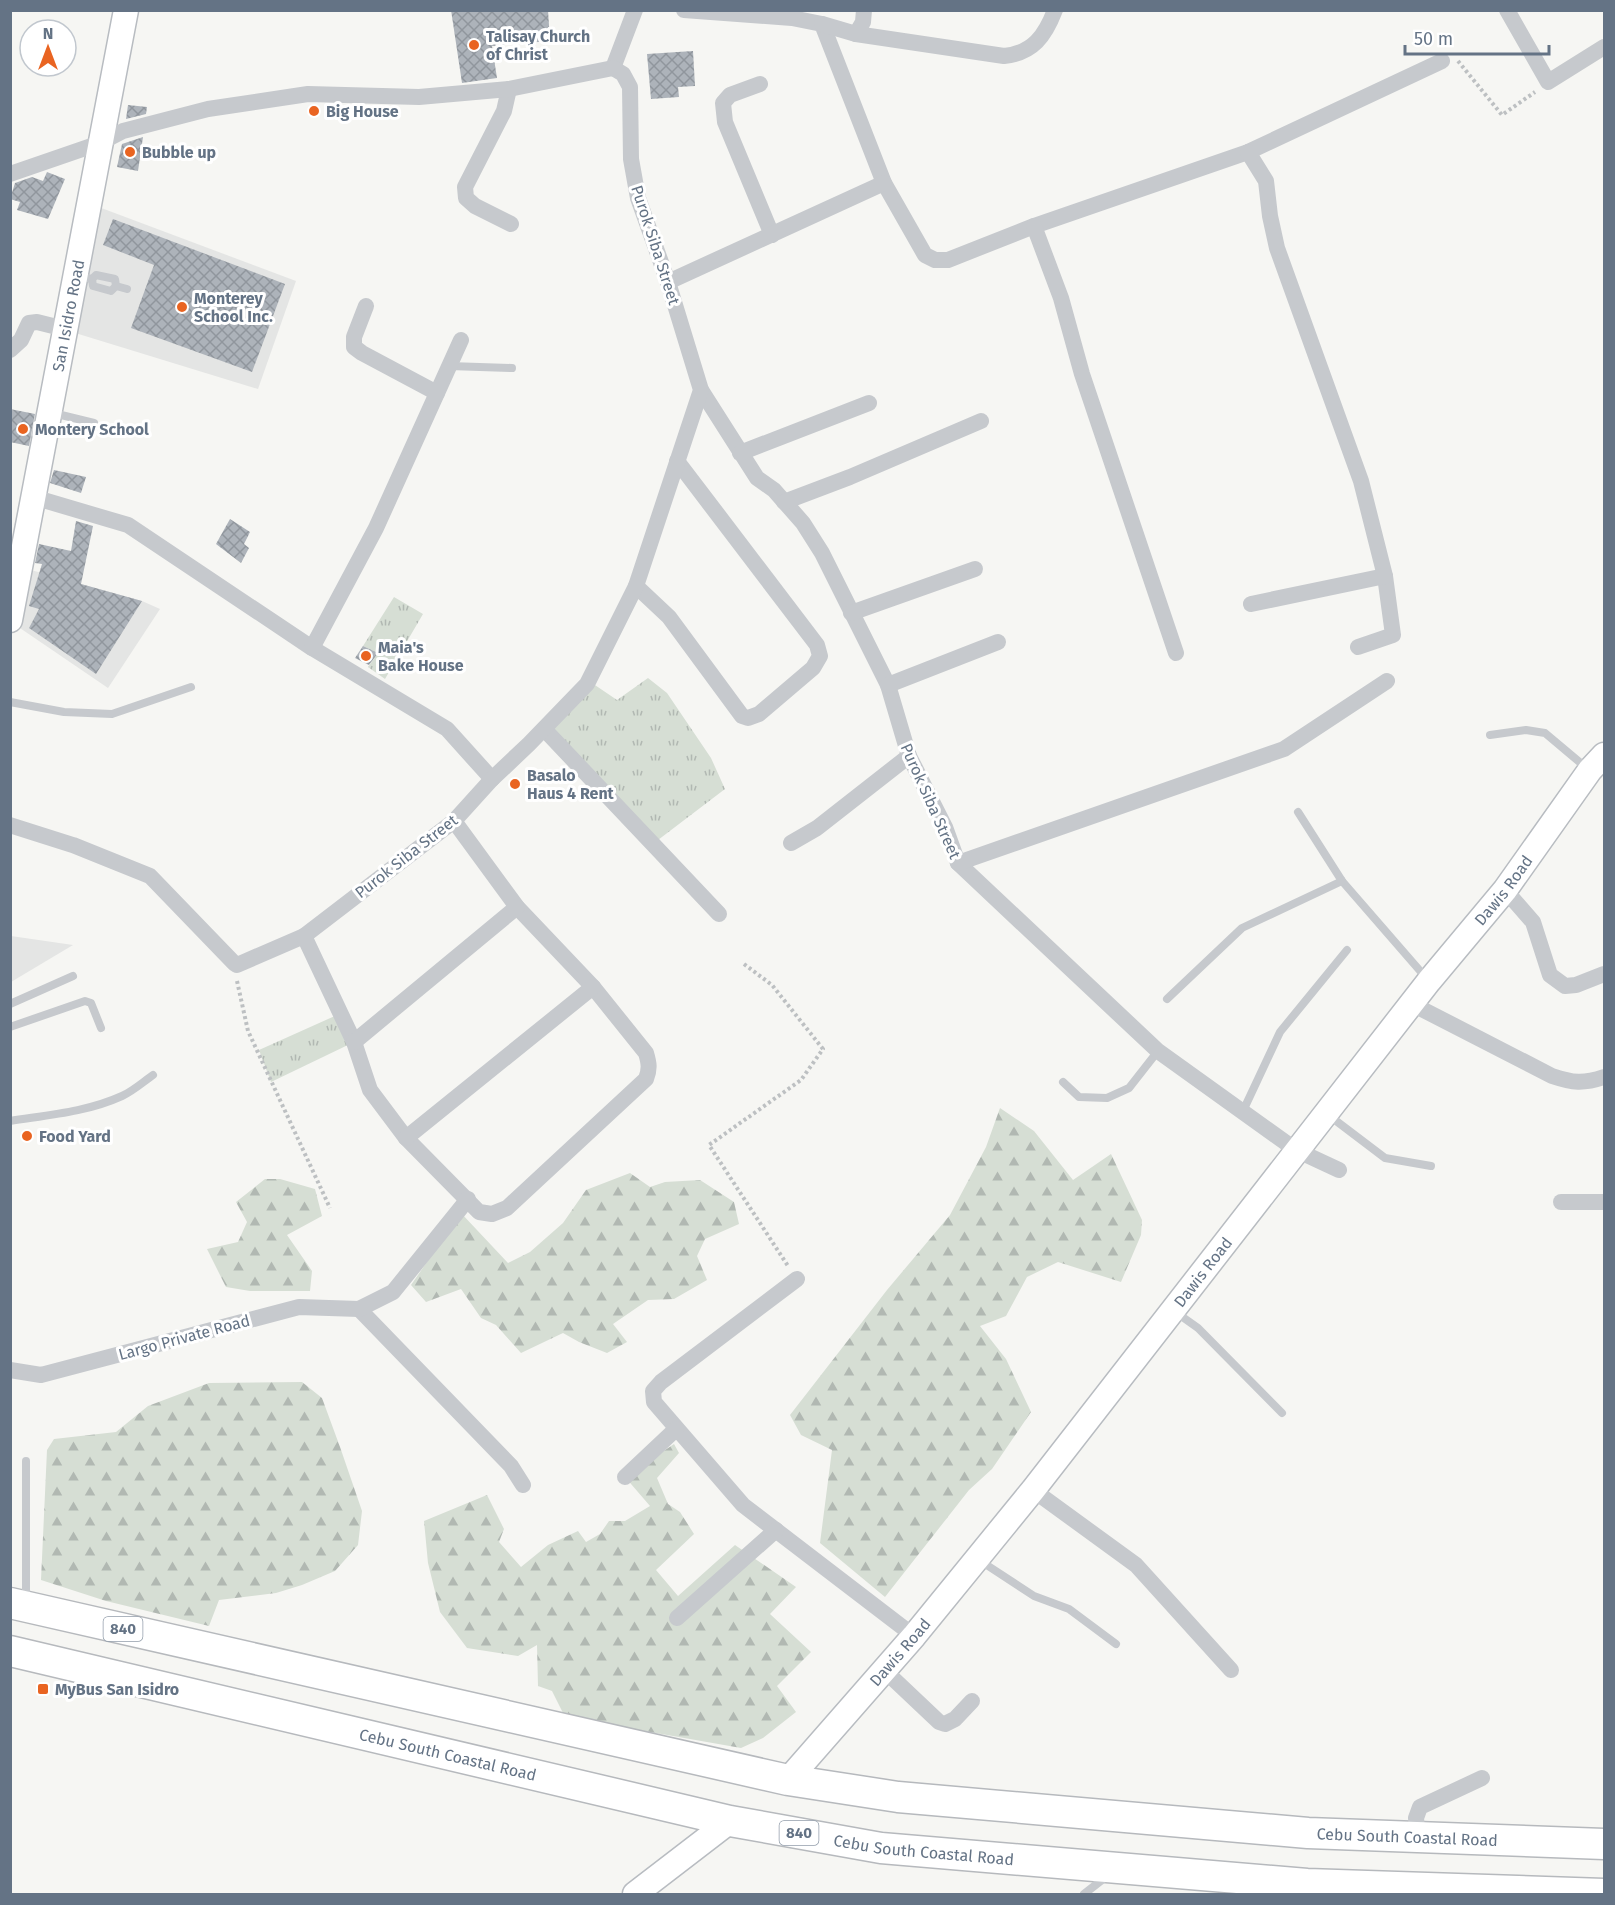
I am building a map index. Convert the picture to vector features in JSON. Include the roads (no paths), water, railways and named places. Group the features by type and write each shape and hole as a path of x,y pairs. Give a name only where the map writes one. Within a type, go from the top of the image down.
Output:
{"highway":[{"name":"Cebu South Coastal Road","path":"18,1605 788,1780 898,1797 1308,1833 1605,1844"},
{"name":"Cebu South Coastal Road","path":"10,1651 730,1821 881,1848 1338,1890 1605,1894"}],"street":[{"name":"San Isidro Road","path":"10,620 65,328 83,278 100,143 126,10"},
{"path":"10,174 100,143 123,131 208,109 308,94 419,97 509,89 613,68 635,10"},
{"path":"684,10 791,14 856,34 984,54 1010,55 1026,50 1041,38 1055,10"},
{"path":"856,34 863,22 864,10"},
{"path":"1507,10 1548,82 1605,47"},
{"path":"822,24 884,183 925,255 935,260 948,260 1034,226 1248,152 1442,61"},
{"name":"Purok Siba Street","path":"613,68 623,74 630,87 631,159 638,198 668,282 701,390 757,478 774,490 803,523 822,553 888,684 909,756 945,827 958,863 1158,1051 1296,1150 1339,1170"},
{"path":"760,84 730,95 723,103 728,130 772,235"},
{"path":"509,89 504,111 465,187 466,198 475,206 511,224"},
{"path":"1248,152 1266,181 1277,248 1361,481 1384,576 1393,635 1358,647"},
{"path":"668,282 884,183"},
{"path":"1034,226 1061,298 1082,374 1176,653"},
{"path":"366,306 354,337 354,347 437,393"},
{"path":"10,350 21,340 29,323 37,322 65,328"},
{"path":"312,648 376,528 461,340"},
{"name":"Purok Siba Street","path":"10,825 73,844 150,876 234,963 240,963 304,936 454,821 492,778 587,684 636,586 701,390"},
{"path":"740,453 869,403"},
{"path":"784,502 850,477 981,421"},
{"path":"636,586 669,617 742,716 748,718 759,714 813,668 820,656 817,645 677,461"},
{"path":"33,497 128,525 312,648 447,729 492,778"},
{"path":"851,613 975,569"},
{"path":"1251,604 1384,576"},
{"path":"888,684 998,642"},
{"path":"958,863 1284,749 1387,681"},
{"path":"544,729 719,914"},
{"path":"791,843 817,828 909,756"},
{"name":"Dawis Road","path":"788,1780 914,1636 1033,1490 1296,1150 1429,981 1505,890 1597,763"},
{"path":"304,936 354,1042 370,1090 406,1138 479,1212 492,1214 507,1208 646,1079 650,1070 646,1053 594,987 517,907 454,821"},
{"path":"1505,890 1533,922 1550,975 1565,986 1576,985 1605,974"},
{"path":"354,1042 517,907"},
{"path":"406,1138 594,987"},
{"path":"1412,1004 1552,1076 1569,1082 1587,1083 1605,1077"},
{"name":"Largo Private Road","path":"10,1370 41,1375 299,1307 359,1309 393,1292 468,1199"},
{"path":"1561,1202 1605,1202"},
{"path":"797,1279 661,1382 653,1391 654,1402 743,1505 914,1636"},
{"path":"359,1309 511,1466 523,1485"},
{"path":"625,1477 676,1429"},
{"path":"1033,1490 1136,1565 1232,1670"},
{"path":"677,1618 776,1530"},
{"path":"884,1670 945,1725 955,1719 972,1701"},
{"path":"1418,1837 1416,1818 1420,1807 1482,1778"},
{"path":"635,1894 730,1821"}],"lane":[{"path":"83,278 93,286 111,291 116,286 127,289"},
{"path":"449,366 512,368"},
{"path":"49,412 94,423"},
{"path":"10,702 64,712 112,714 191,687"},
{"path":"1490,735 1526,730 1545,733 1597,763"},
{"path":"1298,812 1342,881 1429,981"},
{"path":"1167,999 1242,928 1342,881"},
{"path":"1242,1111 1280,1032 1347,950"},
{"path":"10,1004 73,976"},
{"path":"10,1027 85,1001 91,1003 101,1028"},
{"path":"1063,1082 1079,1097 1107,1098 1129,1088 1158,1051"},
{"path":"10,1121 101,1105 124,1095 153,1075"},
{"path":"1326,1113 1385,1158 1431,1166"},
{"path":"1173,1311 1198,1328 1282,1413"},
{"path":"18,1605 26,1461"},
{"path":"977,1559 1034,1596 1069,1609 1116,1644"},
{"path":"1084,1894 1117,1868"}],"place":[{"name":"Talisay Church of Christ","path":"474,45"},
{"name":"Big House","path":"314,111"},
{"name":"Bubble up","path":"130,152"},
{"name":"Monterey School Inc.","path":"182,307"},
{"name":"Montery School","path":"23,429"},
{"name":"Maia's Bake House","path":"366,656"},
{"name":"Basalo Haus 4 Rent","path":"515,784"},
{"name":"Food Yard","path":"27,1136"},
{"name":"MyBus San Isidro","path":"43,1689"}]}
